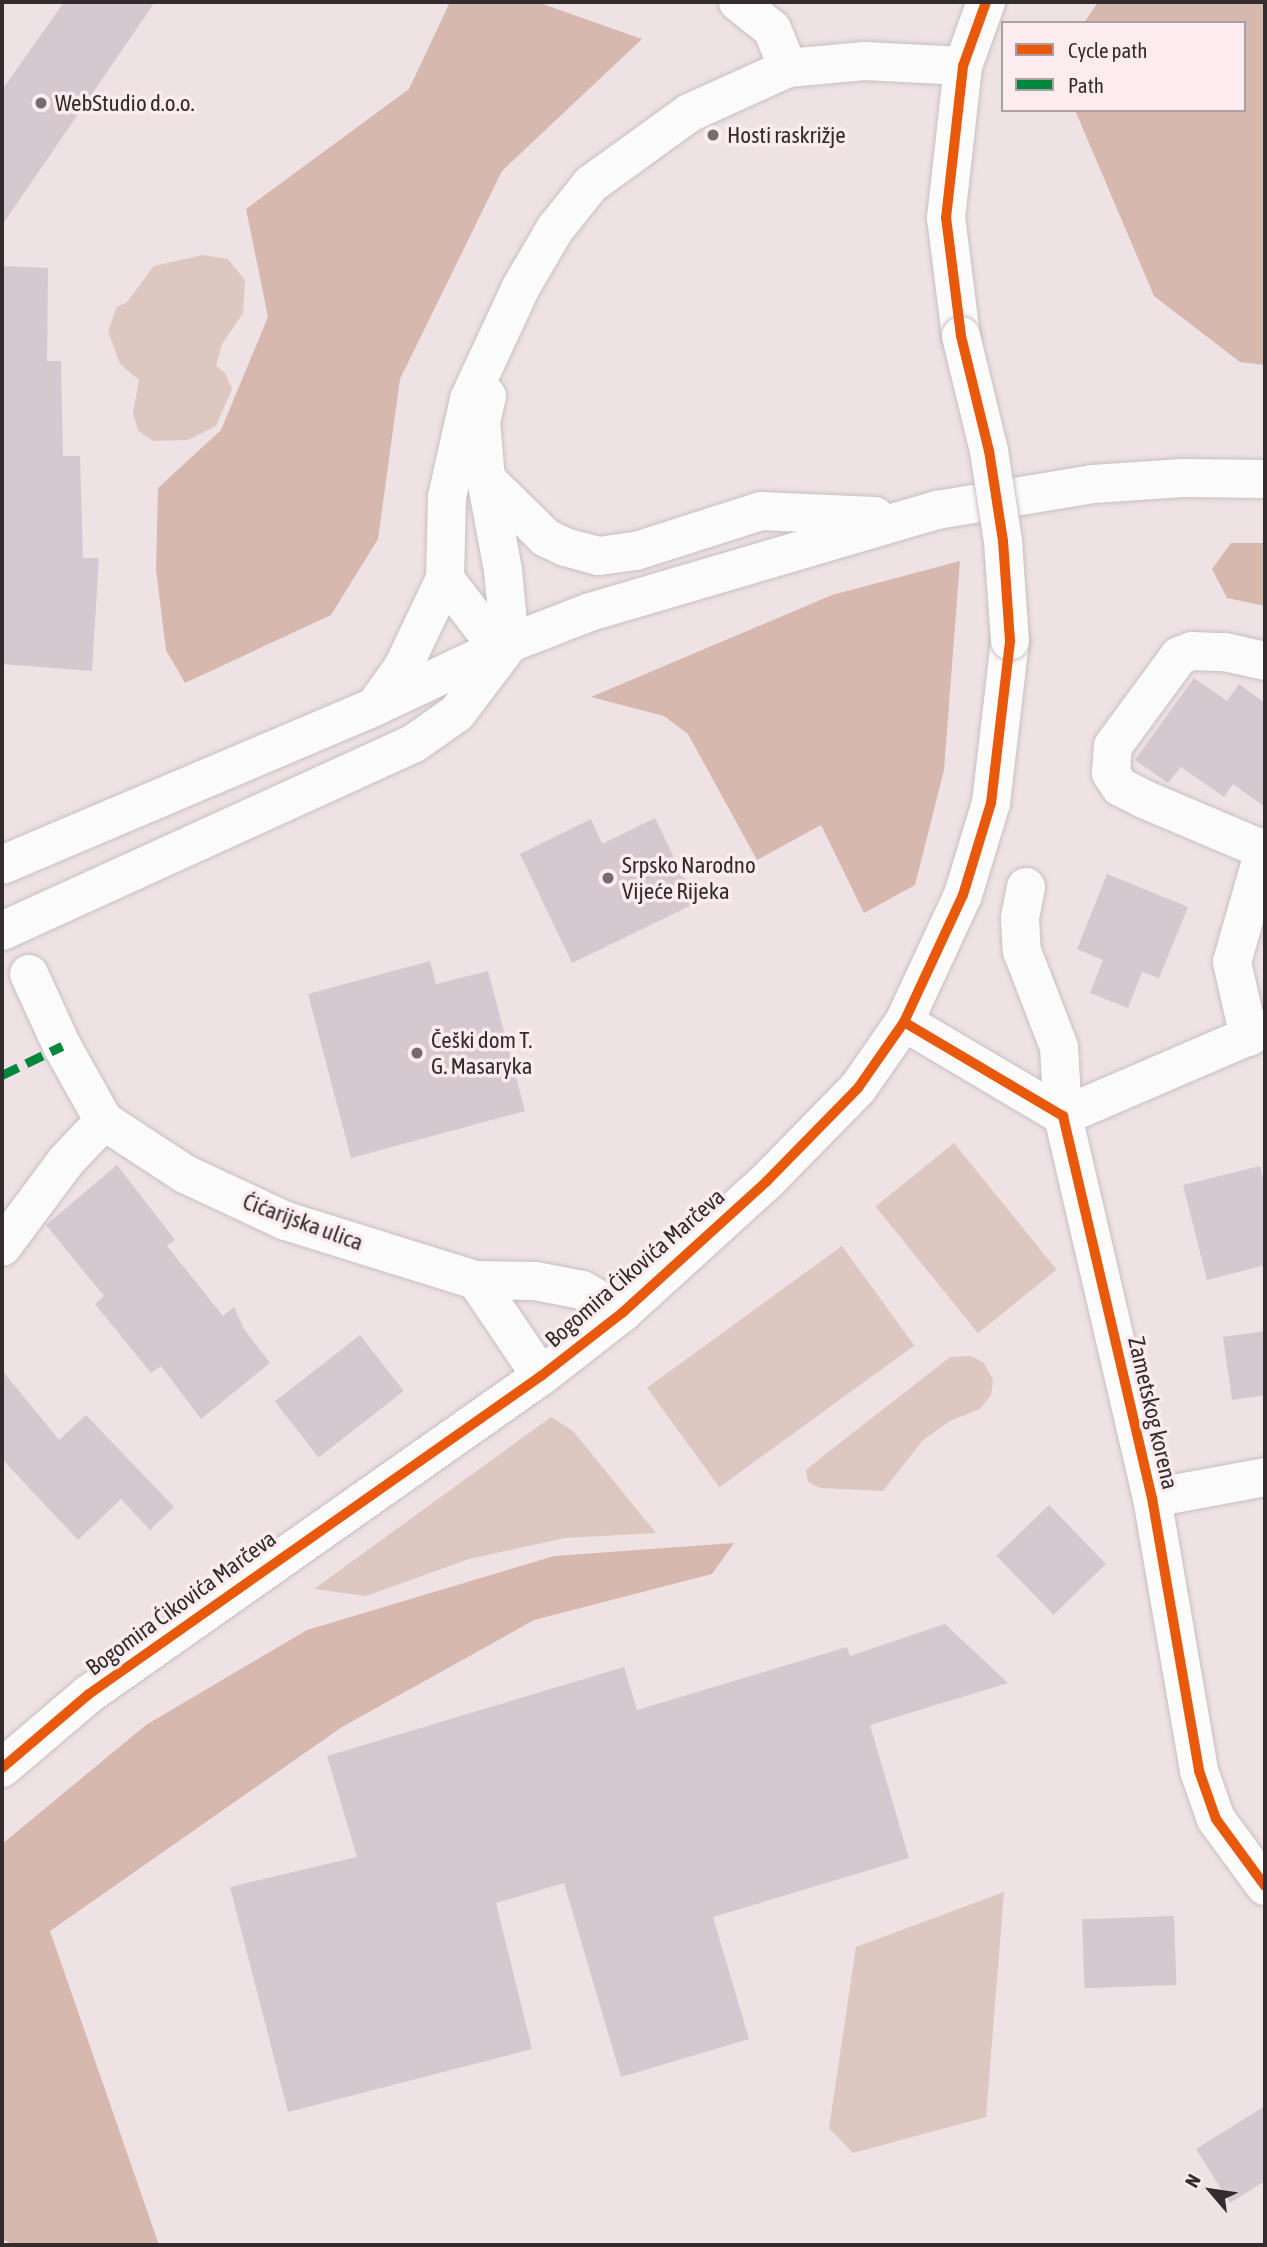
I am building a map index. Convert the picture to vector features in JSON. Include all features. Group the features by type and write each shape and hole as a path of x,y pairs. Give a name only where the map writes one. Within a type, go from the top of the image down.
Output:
{"street":[{"path":"738,2 772,29 788,68"},
{"name":"Bogomira Ćikovića Marčeva","path":"2,1768 89,1694 541,1376 622,1314 767,1181 858,1088 904,1023 963,895 991,803 1010,641 1003,541 989,452 961,336 946,218 963,66 986,2"},
{"path":"376,705 403,667 445,579 447,497 469,398 555,229 591,184 689,113 788,68 865,61 963,66"},
{"path":"2,930 413,744 457,713 510,643 503,570 486,480 481,421 499,336"},
{"path":"2,864 376,705 556,623 904,517 1093,484 1183,478 1265,479"},
{"path":"486,480 546,538 599,556 669,544 761,511 904,517"},
{"path":"445,579 482,627 510,643"},
{"path":"904,1023 1063,1116 1257,1033 1232,962 1265,848 1144,799 1120,787 1111,773 1113,746 1179,656 1192,651 1225,652 1265,662"},
{"name":"Zametskog korena","path":"1026,887 1020,918 1022,951 1059,1047 1063,1116 1152,1498 1199,1770 1216,1819 1265,1886"},
{"name":"Ćićarijska ulica","path":"29,974 62,1046 104,1121 185,1174 286,1220 476,1280 535,1281 582,1290 622,1314"},
{"path":"2,1247 66,1161 104,1121"},
{"path":"476,1280 541,1376"},
{"name":"Zametskog korena","path":"1152,1498 1265,1477"}],"shaded area":[{"path":"450,2 537,2 642,39 502,171 400,379 378,539 331,615 185,683 166,650 156,570 158,488 221,430 268,317 246,209 409,89"},
{"path":"1098,2 1265,2 1265,365 1240,362 1154,296 1076,112 1246,112 1246,21 1085,21"},
{"path":"203,255 228,259 245,280 243,313 222,344 216,366 225,373 232,389 216,426 188,440 153,441 138,430 133,413 139,380 120,364 108,331 117,307 127,302 154,266"},
{"path":"1231,543 1265,543 1265,606 1227,598 1212,569"},
{"path":"960,561 944,770 915,885 864,913 821,825 757,860 688,734 664,716 591,697 832,595"},
{"path":"954,1143 1057,1270 978,1333 876,1207"},
{"path":"842,1246 914,1346 719,1487 647,1388"},
{"path":"971,1356 984,1363 993,1380 991,1395 980,1409 950,1421 923,1440 883,1491 820,1488 808,1482 806,1470 950,1357"},
{"path":"551,1417 573,1431 656,1533 565,1538 469,1559 366,1596 314,1589"},
{"path":"734,1543 712,1574 534,1620 342,1727 50,1931 159,2245 14,2245 2,2239 2,1844 146,1725 307,1630 554,1556"},
{"path":"1004,1892 986,2117 853,2153 829,2128 856,1947"}],"building":[{"path":"64,2 155,2 2,225 2,90"},
{"path":"2,266 48,268 47,361 61,361 63,456 80,456 83,558 99,558 92,671 2,664"},
{"path":"1194,678 1227,701 1239,684 1265,703 1265,807 1233,784 1224,797 1181,767 1168,783 1135,760"},
{"name":"Srpsko Narodno Vijeće Rijeka","path":"655,818 696,903 572,963 520,854 591,819 602,844"},
{"path":"1107,874 1188,907 1159,978 1142,972 1128,1008 1090,993 1103,960 1077,949"},
{"name":"Češki dom T. G. Masaryka","path":"430,961 436,984 488,971 525,1111 351,1158 308,994"},
{"path":"117,1165 175,1240 167,1246 223,1316 234,1307 244,1329 270,1363 201,1419 161,1366 151,1373 95,1304 104,1296 46,1225"},
{"path":"1260,1166 1265,1186 1265,1265 1207,1280 1183,1185"},
{"path":"1265,1331 1265,1395 1232,1400 1223,1337"},
{"path":"360,1335 404,1391 319,1457 275,1401"},
{"path":"2,1370 59,1440 86,1415 174,1507 150,1530 121,1499 78,1540 2,1459"},
{"path":"1049,1505 1106,1564 1053,1615 996,1556"},
{"path":"945,1624 1008,1683 870,1725 909,1858 713,1917 749,2039 621,2077 564,1883 496,1903 532,2049 288,2112 230,1887 357,1857 327,1756 624,1667 637,1710 847,1647 850,1656"},
{"path":"1174,1916 1176,1985 1084,1988 1082,1919"},
{"path":"1265,2106 1265,2181 1230,2203 1196,2149"}],"marked path":[{"path":"2,1075 62,1046"}],"cycle path":[{"path":"2,1768 89,1694 541,1376 622,1313 767,1181 858,1088 904,1022 963,895 991,803 1010,641 1003,541 989,451 961,336 946,218 963,66 986,2"},
{"path":"904,1022 1063,1116 1152,1498 1199,1771 1216,1819 1265,1886"}],"place":[{"name":"WebStudio d.o.o.","path":"41,103"},
{"name":"Hosti raskrižje","path":"713,135"},
{"name":"Srpsko Narodno Vijeće Rijeka","path":"608,878"},
{"name":"Češki dom T. G. Masaryka","path":"417,1053"}]}
